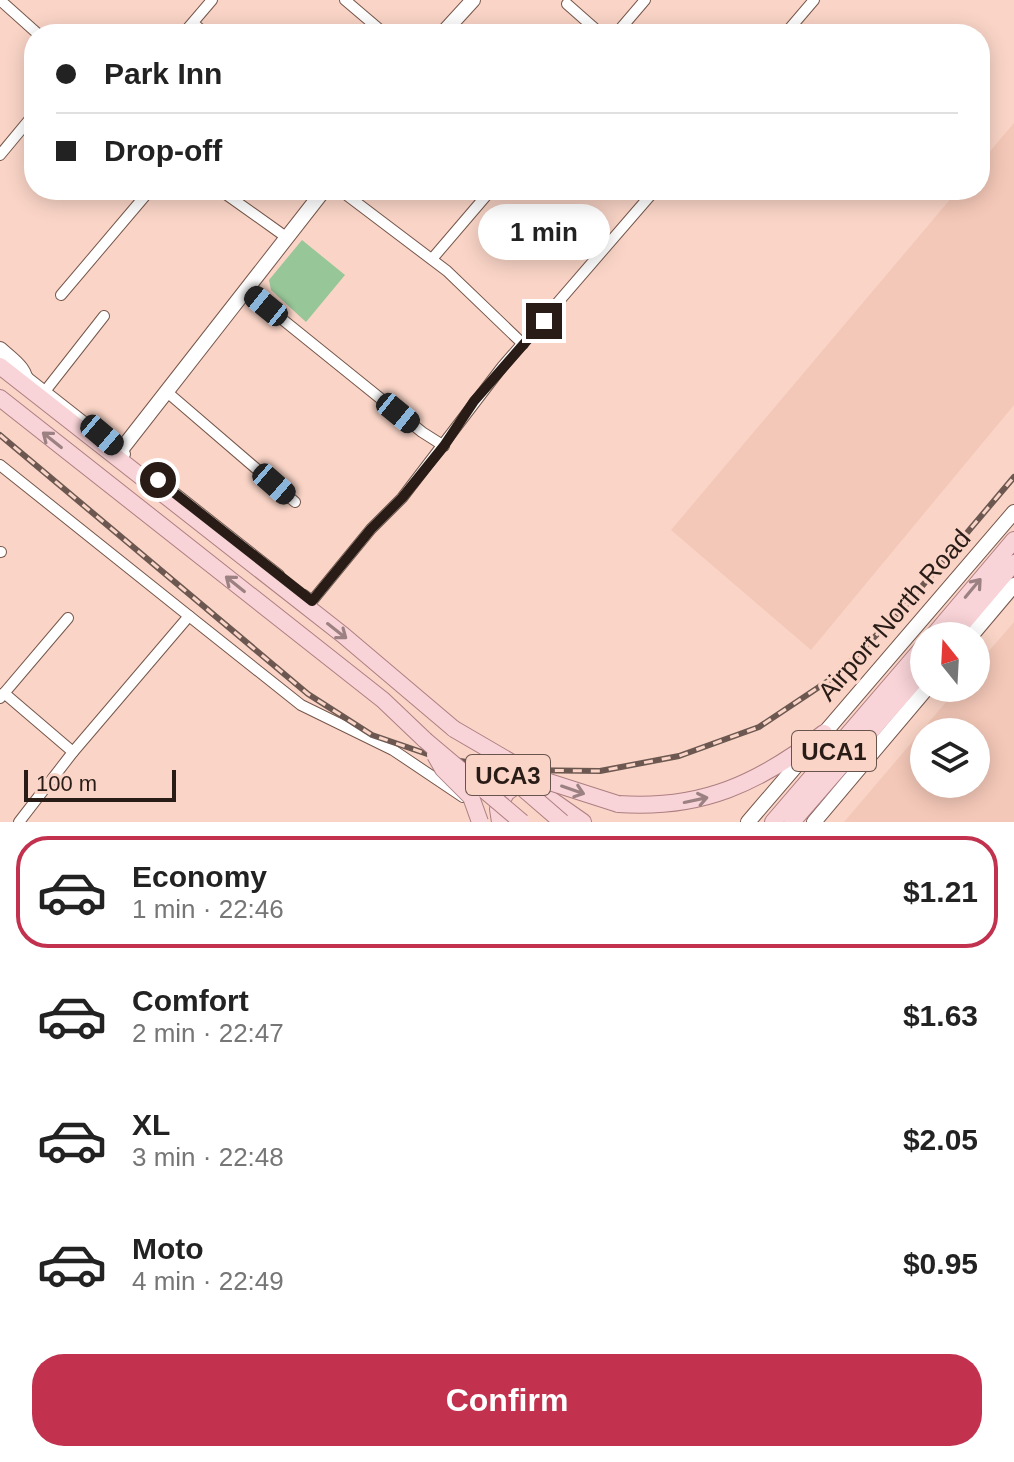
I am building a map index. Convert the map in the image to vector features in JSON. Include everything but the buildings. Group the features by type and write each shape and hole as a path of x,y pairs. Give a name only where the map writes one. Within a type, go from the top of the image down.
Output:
{"main road":[{"path":"451,24 473,0"},
{"path":"121,456 316,200"},
{"name":"UCA3","path":"0,349 26,382"},
{"name":"UCA3","path":"0,366 26,382 121,456 343,635 562,822"},
{"name":"UCA3","path":"0,398 383,700 522,822"},
{"name":"Airport North Road","path":"748,822 1014,512"},
{"name":"Airport North Road","path":"945,622 1014,540"},
{"path":"964,622 1014,563"},
{"path":"983,622 1014,585"},
{"name":"Airport North Road","path":"792,822 910,670"},
{"name":"Airport North Road","path":"773,822 910,679"},
{"name":"UCA1","path":"814,822 915,702"},
{"path":"454,729 540,779 618,804 679,803 718,794 772,769 824,733"},
{"path":"425,740 443,769 493,821 506,793 530,785 583,822"}],"street":[{"path":"0,0 27,24"},
{"path":"193,23 212,0"},
{"path":"345,0 373,24"},
{"path":"625,24 645,0"},
{"path":"794,24 814,0"},
{"path":"567,4 590,24"},
{"path":"0,155 24,126"},
{"path":"61,295 142,200"},
{"path":"234,200 286,237"},
{"path":"353,200 432,259 523,344"},
{"path":"432,259 482,200"},
{"path":"26,382 46,390 121,456 312,601 444,446 474,401 646,200"},
{"path":"246,290 422,432 444,446"},
{"path":"46,390 104,316"},
{"path":"167,392 295,502"},
{"path":"0,465 301,705 393,750 493,821"},
{"path":"19,822 73,752 189,616"},
{"path":"68,618 2,696 73,752"}],"shaded area":[{"path":"1014,123 1014,405 811,650 671,530 950,200 990,200 990,151"},
{"path":"1014,622 1014,822 844,822 910,744 910,798 990,798 990,718 932,718 946,702 990,702 990,650"}],"green space":[{"path":"302,240 345,275 306,322 271,290 269,280"}],"railway":[{"path":"0,435 308,694 372,735 436,757 515,770 600,771 679,756 759,727 837,675 907,604 1014,477"}],"route":[{"path":"158,480 312,601 371,529 402,498 444,446 474,401 544,321"}]}
